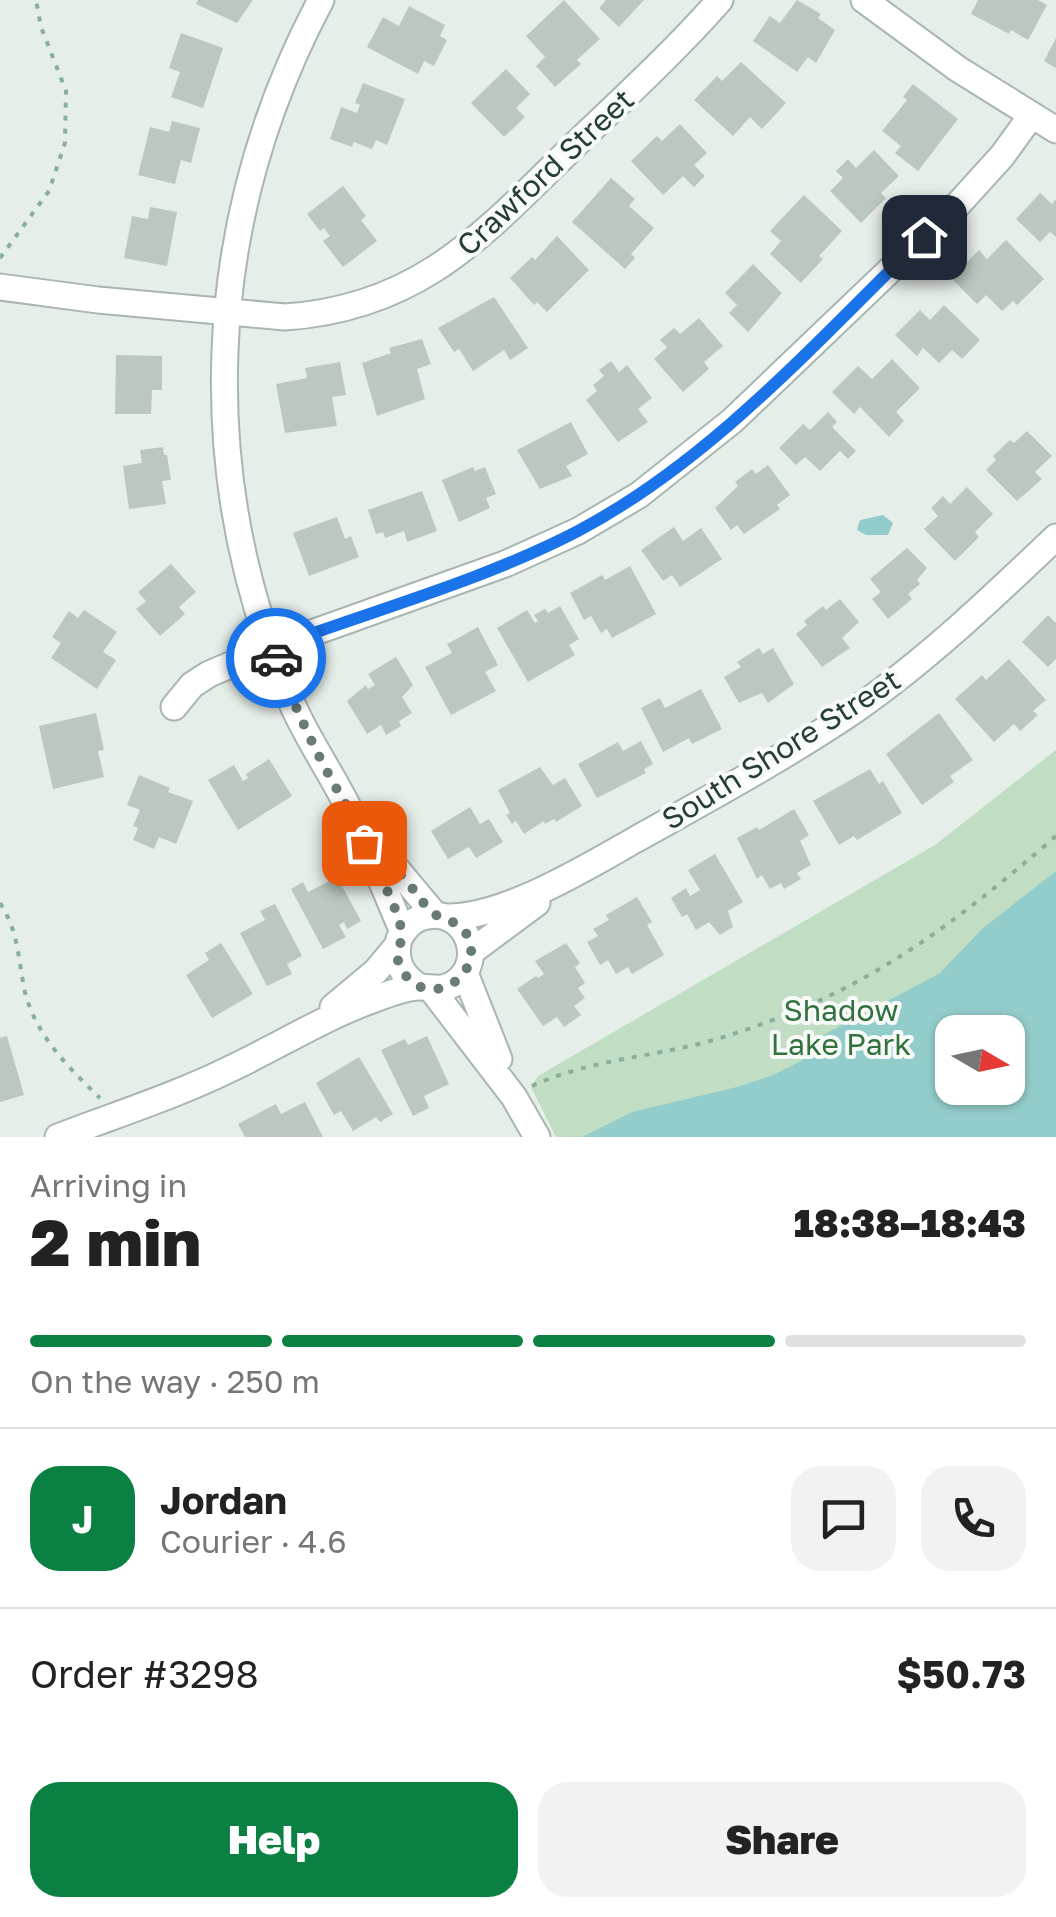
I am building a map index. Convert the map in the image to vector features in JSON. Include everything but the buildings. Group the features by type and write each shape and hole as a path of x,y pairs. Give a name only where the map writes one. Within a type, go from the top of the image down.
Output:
{"street":[{"path":"321,0 277,91 259,142 245,192 227,311 224,394 232,495 242,550 294,706 354,818 400,939 399,966 411,982 426,988 521,1092"},
{"name":"Crawford Street","path":"0,287 285,317 327,313 372,302 432,272 480,236 720,0"},
{"path":"864,0 912,37 1056,130"},
{"path":"174,708 192,686 209,674 506,564 578,531 638,495 732,421 953,210 1002,156 1031,116"},
{"name":"South Shore Street","path":"440,916 481,914 586,868 783,756 853,711 946,641 1056,537"},
{"path":"354,818 440,916 464,930 468,962 537,1137"},
{"name":"South Shore Street","path":"468,962 586,868"},
{"path":"306,1028 376,971 417,919 440,916"},
{"path":"58,1137 229,1070 306,1028 370,1000 451,986 468,962"}],"path":[{"path":"0,258 48,190 65,144 66,92 36,0"},
{"path":"521,1092 565,1072 683,1049 813,1005 913,951 975,906 1056,836"},
{"path":"0,904 14,928 25,992 40,1029 104,1104"}],"green space":[{"name":"Shadow Lake Park","path":"1056,750 1056,1137 556,1137 531,1087 538,1076 935,845"}],"water":[{"path":"883,515 893,523 888,535 866,535 857,530 860,520"},
{"path":"1056,871 1056,1137 582,1137 632,1112 773,1075 801,1061 818,1038 940,973 982,929"}],"way so far":[{"path":"276,658 294,706 354,818 435,915 456,922 470,941 470,963 451,986 432,990 420,987 399,966 397,946 402,932 364,843"}],"route":[{"path":"276,658 272,648 506,564 578,531 638,495 732,421 924,237"}]}
